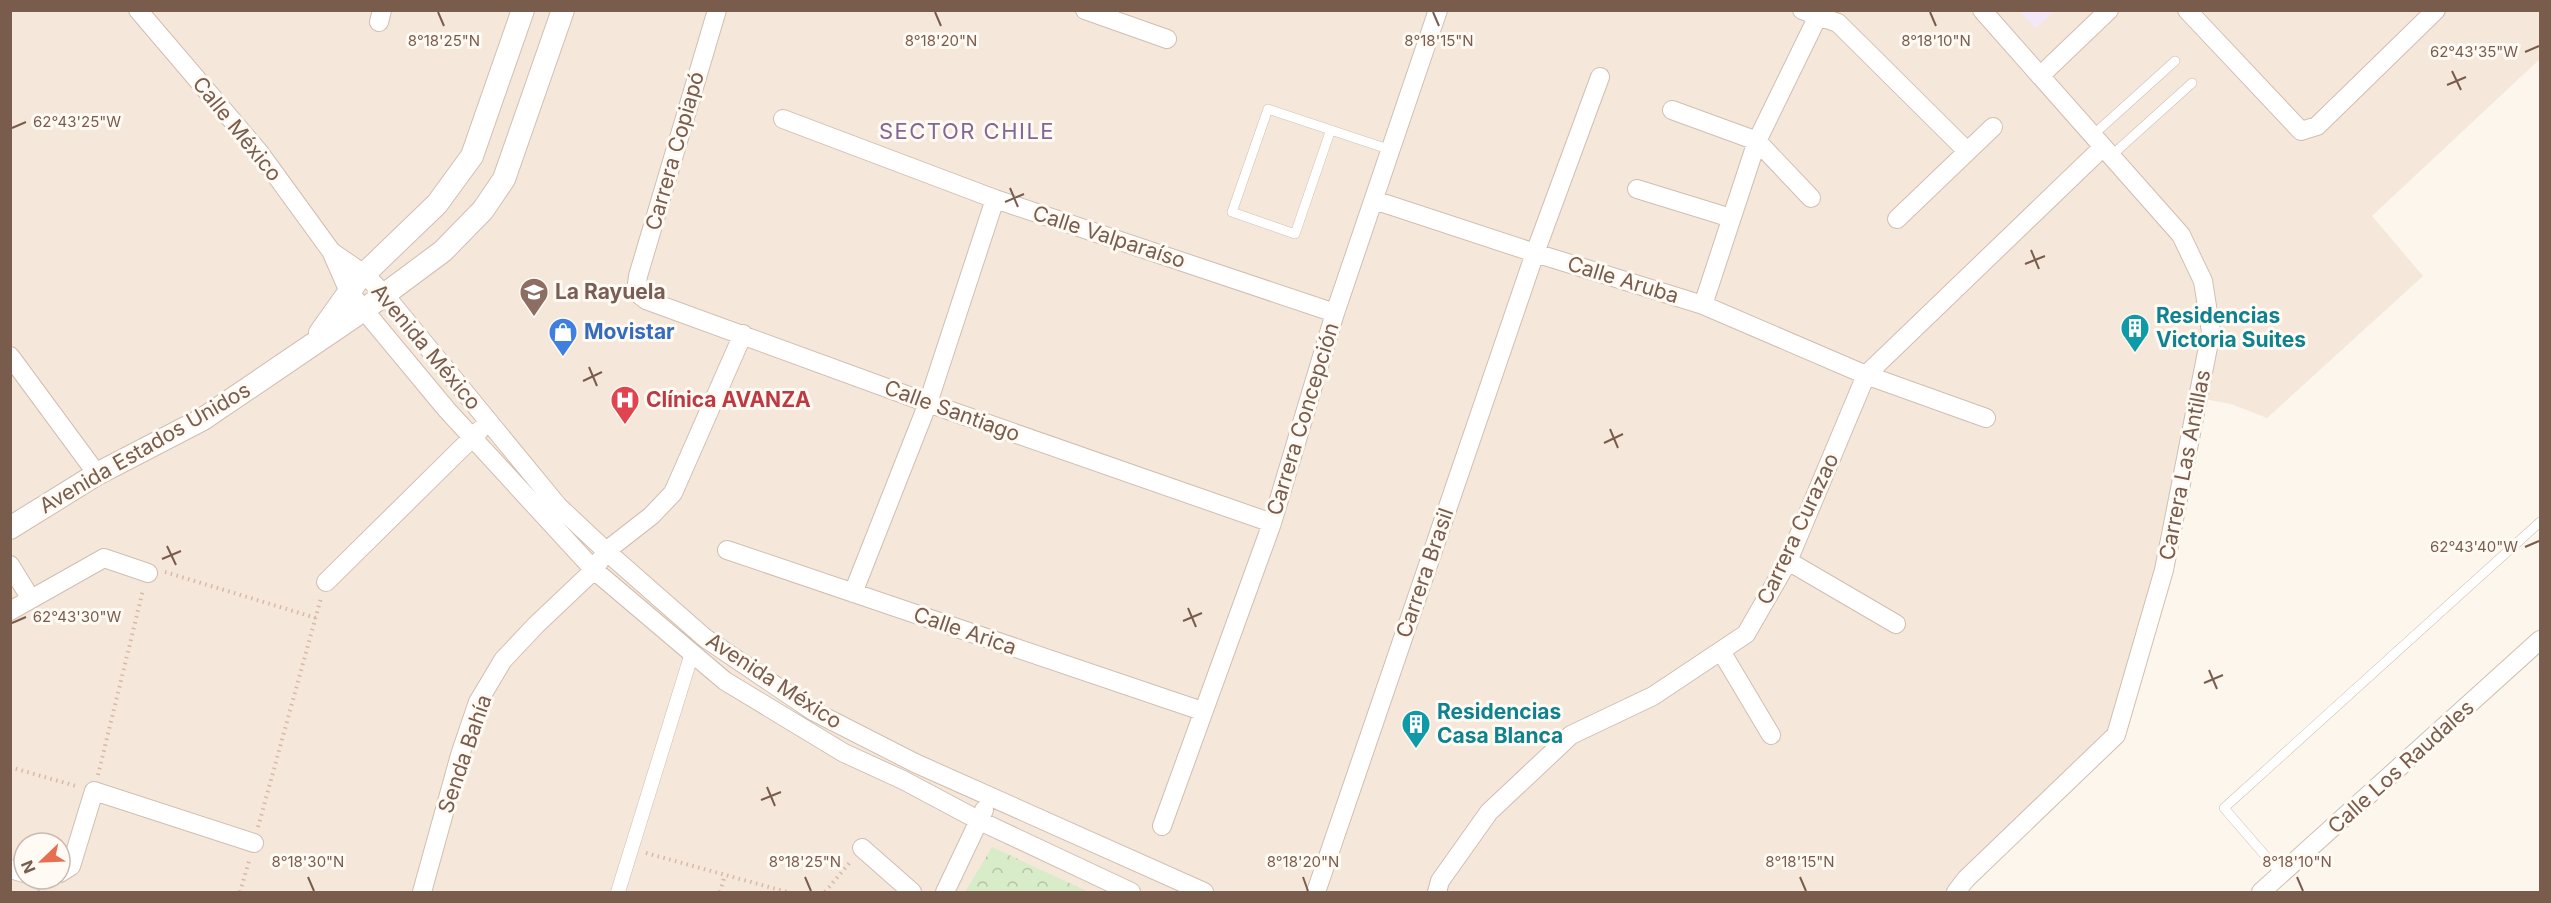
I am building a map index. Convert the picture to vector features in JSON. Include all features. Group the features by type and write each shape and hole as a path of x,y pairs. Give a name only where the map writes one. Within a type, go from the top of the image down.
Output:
{"street":[{"name":"Calle México","path":"138,10 259,152 331,251"},
{"name":"Avenida Estados Unidos","path":"309,348 364,274 437,204 472,156 523,10"},
{"name":"Avenida Estados Unidos","path":"10,528 97,474 203,419 365,309 443,251 483,210 504,179 563,10"},
{"name":"Carrera Copiapó","path":"636,292 638,276 717,10"},
{"path":"1085,10 1167,39"},
{"name":"Carrera Concepción","path":"1162,825 1272,523 1335,313 1438,10"},
{"name":"Carrera Las Antillas","path":"1956,892 1966,879 2116,735 2166,558 2211,332 2203,282 2181,235 1982,10"},
{"path":"2040,76 2109,10"},
{"path":"2187,10 2301,130 2318,126 2436,10"},
{"path":"1703,305 1757,141 1810,13 1838,23 1967,151"},
{"name":"Carrera Brasil","path":"1316,892 1535,254 1600,77"},
{"path":"1672,110 1757,141 1811,198"},
{"name":"Calle Valparaíso","path":"783,120 995,199 1335,313"},
{"path":"1897,219 1993,127"},
{"path":"1866,375 2102,146"},
{"path":"1637,189 1731,218"},
{"path":"853,593 928,403 995,199"},
{"name":"Calle Aruba","path":"1374,200 1535,254 1703,305 1866,375 1986,418"},
{"name":"Avenida México","path":"331,251 364,274 384,294 558,506 606,552 705,638 813,711 915,763 1204,892"},
{"name":"Avenida México","path":"331,251 349,292 472,438 594,570 725,681 844,753 903,780 980,821 1131,892"},
{"name":"Calle Santiago","path":"636,292 646,300 928,403 1272,523"},
{"name":"Senda Bahía","path":"423,892 460,755 478,702 503,660 594,570 606,552 651,516 673,493 743,334"},
{"path":"10,356 97,474"},
{"name":"Carrera Curazao","path":"1437,892 1440,880 1489,812 1571,735 1653,696 1746,634 1788,561 1866,375"},
{"path":"326,582 489,422"},
{"name":"Calle Arica","path":"727,550 1202,711"},
{"path":"10,611 104,558 148,573"},
{"path":"1788,561 1896,624"},
{"path":"10,565 31,599"},
{"name":"Calle Los Raudales","path":"2261,892 2541,640"},
{"path":"1721,651 1772,735"},
{"path":"618,892 692,653"},
{"path":"72,863 94,790 254,843"},
{"path":"945,892 980,821 989,797"},
{"path":"861,848 912,892"}],"lane":[{"path":"2102,146 2175,61"},
{"path":"2102,146 2192,83"},
{"path":"1330,132 1295,234 1232,212 1268,109 1330,132 1391,150"},
{"path":"2282,875 2224,808 2541,522"}],"path":[{"path":"10,767 94,790 148,573 165,572 316,618"},
{"path":"240,892 326,582"},
{"path":"825,892 861,848"},
{"path":"631,849 787,892"},
{"path":"720,892 725,875"}],"shaded area":[{"path":"2540,10 2540,59 2372,216 2423,276 2267,418 2231,404 2199,398 2116,735 1956,892 11,892 10,11"},
{"path":"2019,11 2054,11 2036,28"}],"green space":[{"path":"992,847 1089,892 965,892"}],"place":[{"name":"La Rayuela","path":"534,318"},
{"name":"Residencias Victoria Suites","path":"2135,354"},
{"name":"Movistar","path":"563,358"},
{"name":"Clínica AVANZA","path":"625,426"},
{"name":"Residencias Casa Blanca","path":"1416,750"}],"district":[{"name":"SECTOR CHILE","path":"967,131"}]}
